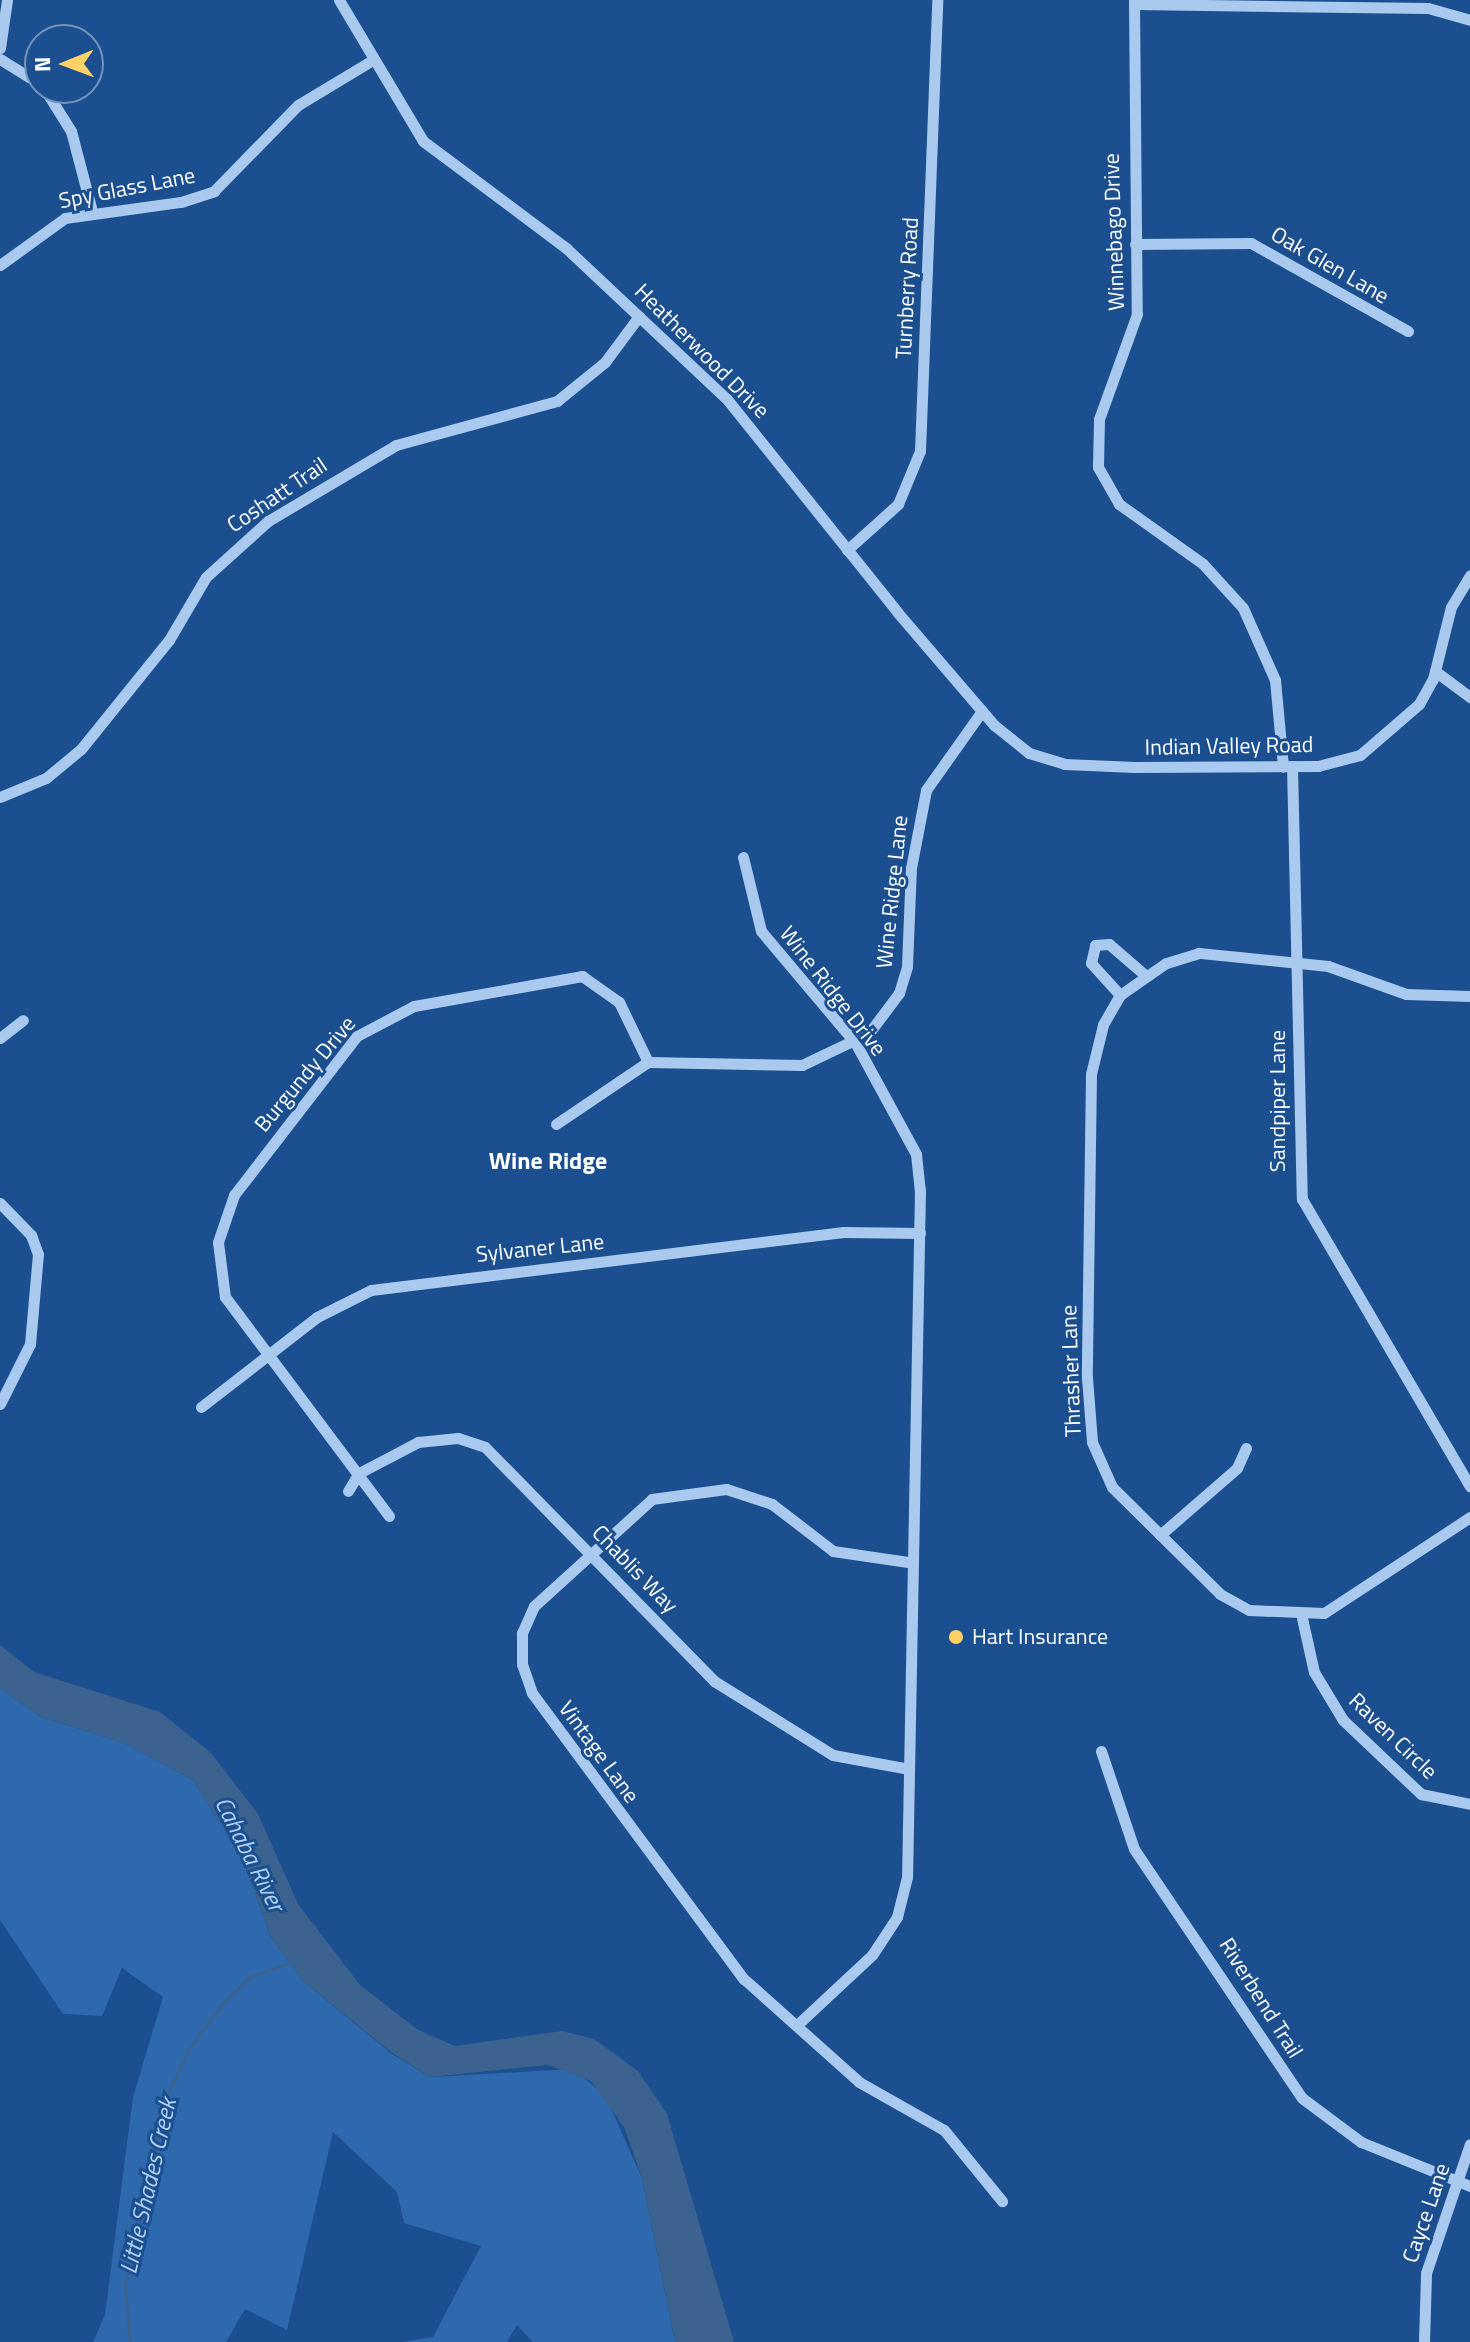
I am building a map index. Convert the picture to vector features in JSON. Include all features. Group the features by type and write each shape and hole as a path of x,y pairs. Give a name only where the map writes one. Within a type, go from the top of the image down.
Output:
{"street":[{"path":"0,48 7,0"},
{"name":"Heatherwood Drive","path":"339,0 371,61 437,155 566,248 753,427 847,550 982,711 1029,753 1064,764 1118,767"},
{"name":"Turnberry Road","path":"847,550 898,504 920,451 937,0"},
{"path":"1134,2 1428,8 1470,20"},
{"name":"Winnebago Drive","path":"1134,2 1136,328 1099,419 1098,467 1119,504 1203,564 1243,608 1275,680 1287,766"},
{"path":"0,59 24,74"},
{"name":"Spy Glass Lane","path":"0,265 51,224 92,211 181,202 214,191 298,105 371,61"},
{"path":"54,104 71,131 92,211"},
{"name":"Oak Glen Lane","path":"1135,244 1251,243 1408,331"},
{"name":"Coshatt Trail","path":"0,797 46,778 81,749 169,640 206,577 268,521 396,445 557,401 605,362 639,316"},
{"name":"Indian Valley Road","path":"1118,767 1287,766 1337,762 1377,746 1407,723 1435,671 1451,607 1470,575"},
{"path":"1435,671 1470,697"},
{"name":"Wine Ridge Lane","path":"648,1062 802,1065 856,1044 884,1016 907,966 911,868 926,790 982,711"},
{"name":"Sandpiper Lane","path":"1287,766 1297,962 1296,1151 1308,1216 1470,1486"},
{"name":"Wine Ridge Drive","path":"743,857 750,904 773,952 856,1044 916,1154 920,1233 904,1768"},
{"path":"1120,995 1091,963 1095,945 1109,944 1145,975"},
{"name":"Thrasher Lane","path":"1302,1618 1232,1602 1112,1487 1089,1432 1091,1074 1103,1025 1120,995 1145,975 1199,953 1341,969 1406,994 1470,996"},
{"name":"Burgundy Drive","path":"389,1516 265,1354 221,1285 221,1224 234,1195 357,1036 414,1006 582,976 619,1002 648,1062"},
{"path":"0,1038 23,1020"},
{"path":"556,1124 648,1062"},
{"path":"0,1203 31,1235 38,1254 30,1344 0,1404"},
{"name":"Sylvaner Lane","path":"201,1407 265,1354 371,1290 843,1232 920,1233"},
{"name":"Chablis Way","path":"359,1473 418,1442 458,1438 485,1447 513,1470 714,1681 833,1755 904,1768"},
{"path":"1160,1535 1237,1468 1246,1448"},
{"path":"348,1491 359,1473"},
{"name":"Vintage Lane","path":"908,1562 833,1551 772,1504 726,1489 652,1499 590,1551 534,1606 522,1633 532,1693 720,1951 859,2082 944,2130 1002,2201"},
{"path":"1302,1618 1356,1598 1470,1517"},
{"name":"Raven Circle","path":"1302,1618 1314,1672 1343,1720 1421,1794 1470,1804"},
{"name":"Riverbend Trail","path":"1101,1751 1134,1849 1302,2098 1361,2142 1470,2186"},
{"path":"797,2025 872,1955 897,1917 907,1877 904,1768"},
{"name":"Cayce Lane","path":"1424,2342 1426,2273 1470,2144"}],"shaded area":[{"path":"0,1688 39,1716 124,1743 193,1780 244,1862 270,1936 303,1981 392,2054 430,2077 573,2069 605,2095 642,2178 675,2342 533,2342 517,2325 507,2342 402,2342 433,2337 481,2246 404,2223 397,2192 333,2132 287,2330 245,2309 226,2342 93,2342 105,2315 133,2097 163,1997 122,1968 102,2016 63,2014 0,1920"}],"water":[{"name":"Cahaba River","path":"0,1645 34,1672 160,1712 211,1753 258,1814 298,1904 360,1985 418,2030 455,2046 562,2031 594,2039 638,2071 667,2114 734,2342 675,2342 642,2178 624,2127 591,2081 548,2065 430,2077 392,2053 303,1981 270,1936 244,1862 193,1780 124,1743 39,1716 0,1688"}],"waterway":[{"name":"Little Shades Creek","path":"130,2342 125,2286 166,2097 189,2049 222,2004 250,1977 290,1962"}],"place":[{"name":"Hart Insurance","path":"956,1637"}],"district":[{"name":"Wine Ridge","path":"548,1161"}]}
